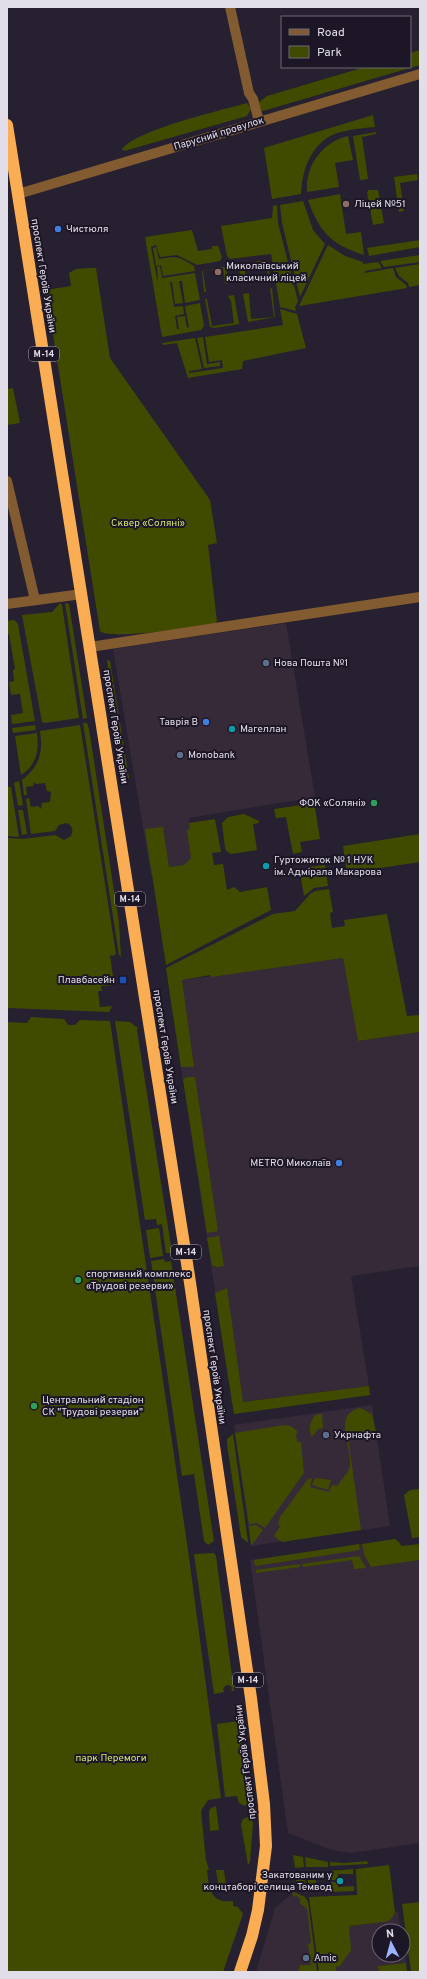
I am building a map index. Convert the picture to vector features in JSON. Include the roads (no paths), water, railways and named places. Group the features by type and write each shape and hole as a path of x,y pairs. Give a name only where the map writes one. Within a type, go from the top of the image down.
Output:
{"highway":[{"name":"проспект Героїв України","path":"7,125 188,1269 251,1698 264,1804 266,1846 260,1900 252,1936 240,1972"}],"street":[{"path":"230,7 249,93 253,99 259,121"},
{"name":"Парусний провулок","path":"18,194 420,74"},
{"path":"7,481 35,600"},
{"path":"7,604 82,594"},
{"path":"90,648 420,597"}],"place":[{"name":"Ліцей №51","path":"346,204"},
{"name":"Чистюля","path":"58,229"},
{"name":"Миколаївський класичний ліцей","path":"218,272"},
{"name":"Нова Пошта №1","path":"266,663"},
{"name":"Таврія В","path":"206,722"},
{"name":"Магеллан","path":"232,729"},
{"name":"Monobank","path":"180,755"},
{"name":"ФОК «Соляні»","path":"374,803"},
{"name":"Гуртожиток № 1 НУК ім. Адмірала Макарова","path":"266,866"},
{"name":"Плавбасейн","path":"123,980"},
{"name":"METRO Миколаїв","path":"339,1163"},
{"name":"спортивний комплекс «Трудові резерви»","path":"78,1280"},
{"name":"Центральний стадіон СК \"Трудові резерви\"","path":"34,1406"},
{"name":"Укрнафта","path":"326,1435"},
{"name":"Закатованим у концтаборі селища Темвод","path":"340,1881"},
{"name":"Amic","path":"306,1958"}],"park label":[{"name":"Сквер «Соляні»","path":"148,523"},
{"name":"парк Перемоги","path":"111,1758"}]}
